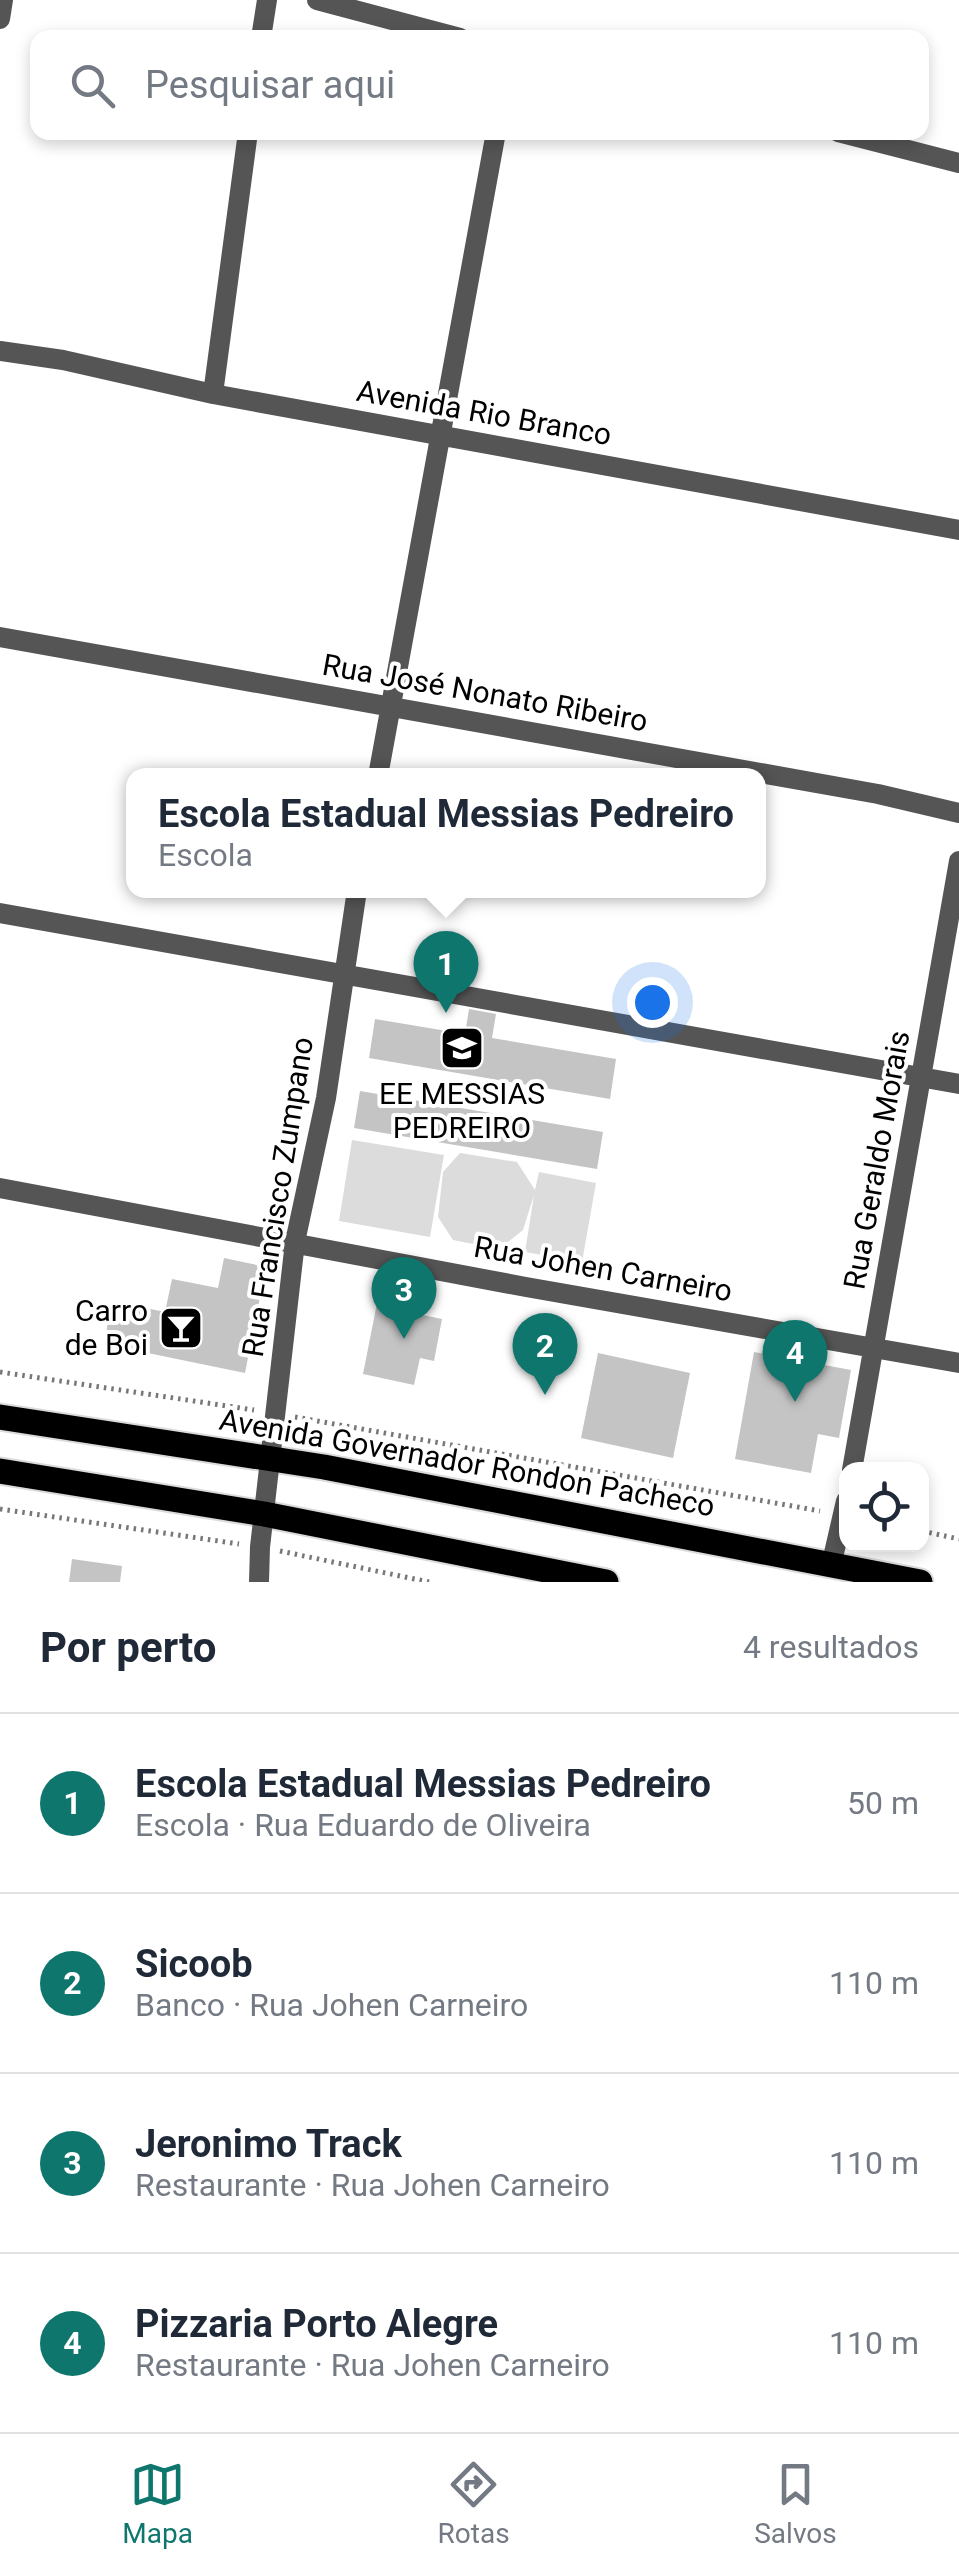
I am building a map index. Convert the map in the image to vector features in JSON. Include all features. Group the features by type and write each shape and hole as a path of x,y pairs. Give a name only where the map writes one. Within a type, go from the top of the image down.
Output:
{"main road":[{"name":"Avenida Governador Rondon Pacheco","path":"0,1417 269,1458 660,1529 920,1582"},
{"path":"0,1470 264,1514 606,1582"}],"street":[{"path":"0,18 3,0"},
{"path":"263,30 266,0"},
{"path":"317,0 430,30"},
{"path":"213,394 247,140"},
{"path":"379,768 495,140"},
{"path":"869,140 959,163"},
{"name":"Avenida Rio Branco","path":"0,352 63,360 213,394 959,530"},
{"name":"Rua José Nonato Ribeiro","path":"0,637 734,768"},
{"name":"Rua José Nonato Ribeiro","path":"766,774 959,813"},
{"name":"Rua Geraldo Morais","path":"853,1462 959,861"},
{"name":"Rua Francisco Zumpano","path":"258,1582 295,1242 326,1098 355,898"},
{"path":"0,913 959,1084"},
{"name":"Rua Johen Carneiro","path":"0,1188 526,1288 959,1363"},
{"path":"830,1566 839,1531"}],"path":[{"path":"0,1372 839,1507"},
{"path":"0,1509 260,1547 429,1582"},
{"path":"929,1533 959,1539"}],"shaded area":[{"name":"EE MESSIAS PEDREIRO","path":"352,1140 444,1155 430,1237 339,1221"},
{"path":"460,1153 517,1162 535,1190 539,1172 596,1183 582,1262 525,1252 534,1195 523,1230 499,1249 453,1240 438,1217 443,1172"}],"building":[{"name":"EE MESSIAS PEDREIRO","path":"469,1009 496,1014 492,1038 616,1059 610,1099 369,1058 375,1019 465,1034"},
{"name":"EE MESSIAS PEDREIRO","path":"360,1091 603,1132 597,1169 354,1128"},
{"name":"Carro de Boi","path":"224,1258 266,1267 245,1373 104,1344 112,1301 165,1312 172,1279 218,1288"},
{"path":"379,1293 421,1302 418,1314 442,1319 434,1361 420,1358 414,1385 363,1374"},
{"path":"754,1352 851,1370 839,1438 818,1434 811,1473 735,1459"},
{"path":"598,1353 690,1373 673,1458 581,1438"},
{"path":"72,1559 122,1566 120,1582 69,1582"}],"place":[{"name":"Escola Estadual Messias Pedreiro","path":"446,1013"},
{"name":"EE MESSIAS PEDREIRO","path":"462,1048"},
{"name":"Carro de Boi","path":"181,1328"},
{"name":"Jeronimo Track","path":"404,1339"},
{"name":"Sicoob","path":"545,1395"},
{"name":"Pizzaria Porto Alegre","path":"795,1402"}]}
